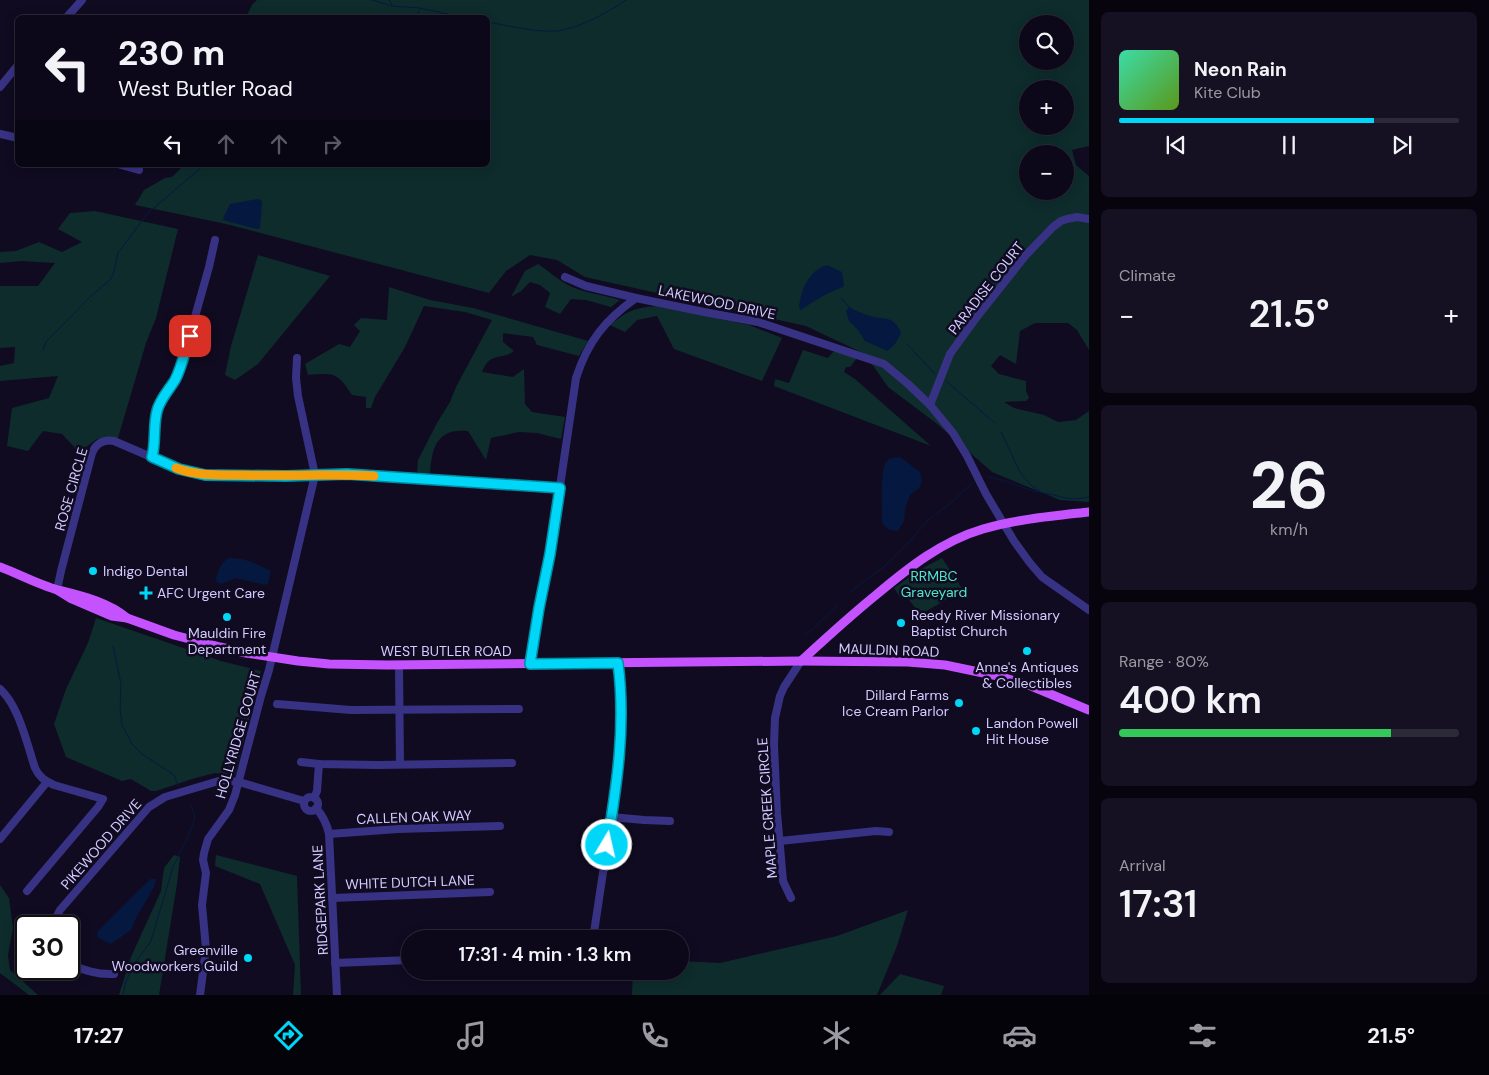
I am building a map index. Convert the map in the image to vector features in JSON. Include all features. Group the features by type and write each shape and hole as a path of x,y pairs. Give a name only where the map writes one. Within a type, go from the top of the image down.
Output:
{"main road":[{"path":"801,661 898,576 938,549 963,537 1004,524 1025,519 1089,512"},
{"name":"WEST BUTLER ROAD","path":"0,567 57,590 70,598 112,616 127,618 196,641 246,653 329,664 801,661"},
{"name":"MAULDIN ROAD","path":"801,661 908,662 976,670 1025,684 1089,710"}],"street":[{"path":"69,15 82,0"},
{"path":"0,87 15,69"},
{"path":"0,134 15,137"},
{"path":"130,167 139,170"},
{"name":"PARADISE COURT","path":"930,405 950,354 1026,255 1053,227 1062,221 1077,217 1089,219"},
{"path":"152,457 155,447 157,411 161,400 180,370 215,240"},
{"path":"565,277 586,286 636,298"},
{"name":"LAKEWOOD DRIVE","path":"530,664 550,554 574,391 580,365 589,346 612,315 636,298 758,322 874,359 893,370 930,405 959,442 1004,524 1038,573 1089,610"},
{"path":"296,358 298,396 315,475"},
{"name":"ROSE CIRCLE","path":"57,590 93,449 101,442 111,441 179,469 198,474 286,476 347,474 560,488"},
{"name":"HOLLYRIDGE COURT","path":"200,995 206,949 202,905 206,873 203,860 206,846 212,832 229,810 239,782 272,657 315,475"},
{"name":"MAPLE CREEK CIRCLE","path":"791,898 783,882 774,763 775,718 784,688 801,661"},
{"path":"594,930 619,766 621,691 618,663"},
{"path":"399,665 400,764"},
{"path":"1,694 13,705 35,768 40,777 47,782 103,799 27,891"},
{"path":"277,704 351,710 519,708"},
{"path":"301,762 319,764 512,764"},
{"path":"314,798 317,790 319,764"},
{"name":"PIKEWOOD DRIVE","path":"58,915 149,807 165,797 222,780 239,782"},
{"path":"0,839 47,782"},
{"path":"239,782 304,801 308,798 314,798"},
{"path":"304,801 304,807 312,810 316,808 318,803 314,798"},
{"name":"RIDGEPARK LANE","path":"316,808 328,827 329,834 337,995"},
{"path":"611,817 670,821"},
{"name":"CALLEN OAK WAY","path":"329,834 500,826"},
{"path":"780,841 876,831 889,832"},
{"name":"WHITE DUTCH LANE","path":"332,898 490,892"},
{"path":"335,963 401,960"},
{"path":"80,968 93,973 114,974"}],"green space":[{"path":"257,0 1089,0 1089,146 1074,150 1074,145 1019,145 1019,200 1074,200 1074,158 1076,165 1089,176 1089,350 1077,330 1068,323 1035,323 1020,331 1016,364 1000,355 991,366 999,374 1026,381 1026,391 1029,398 1026,401 1004,402 1014,408 1044,415 1058,422 1076,420 1089,411 1089,502 1060,500 992,472 936,423 888,387 865,354 806,326 585,277 557,260 530,255 506,271 489,293 226,224 135,205 144,190 165,178 172,177 182,167 490,167 490,15 247,15"},
{"path":"95,211 178,229 156,318 146,343 118,438 97,439 79,452 62,434 43,431 28,451 7,446 12,408 49,398 58,376 0,381 0,366 14,363 15,347 0,348 0,286 38,286 55,263 21,261 0,263 0,252 16,251 39,242 62,252 82,242 58,229 70,213"},
{"path":"258,255 330,276 258,364 235,380 225,375 231,346"},
{"path":"538,264 570,286 620,300 611,307 586,300 571,299 560,314 545,307 550,293 540,285 530,282 511,297 525,271"},
{"path":"389,287 430,300 473,308 588,341 579,356 537,345 533,337 503,333 503,342 514,351 488,361 482,372 513,377 524,369 525,404 532,412 565,417 561,439 537,433 519,432 491,438 486,460 468,431 449,433 438,441 435,447 430,473 420,474 417,471 418,460 492,320 465,312 424,306 405,347 375,397 371,408 366,408 366,397 352,395 338,378 329,374 308,375 305,364 339,344 350,347 360,331 354,325 361,318 387,320"},
{"path":"657,306 749,325 782,338 762,381 674,349 657,316 637,320 625,332 610,325 631,311"},
{"path":"803,350 828,358 834,351 857,358 850,367 846,367 844,372 855,379 931,446 774,386 775,379 789,383"},
{"name":"RRMBC Graveyard","path":"942,558 963,590 923,613 917,610 906,596 900,597 894,588 923,568"},
{"path":"96,618 221,661 261,671 235,775 215,773 151,791 131,779 122,781 66,757 54,724 66,689 88,643"},
{"path":"174,855 180,857 159,995 119,995 131,957 161,891 164,868"},
{"path":"216,855 297,876 301,995 293,995 295,965 260,884 215,866"},
{"path":"0,885 9,898 13,928 8,955 10,970 15,974 15,980 21,980 38,995 29,995 0,973"},
{"path":"908,910 897,946 877,995 632,995 633,980 689,980 689,961 720,963 837,936"},
{"path":"900,974 944,986 941,995 880,995"}],"water":[{"path":"258,199 262,203 260,228 257,229 223,220 230,204"},
{"path":"827,265 842,272 843,287 821,297 801,310 799,308 800,301 810,276"},
{"path":"849,307 872,317 894,322 901,332 898,340 887,351 865,341 849,321 846,311"},
{"path":"900,457 920,472 922,481 919,488 910,495 905,509 904,521 898,531 889,530 882,523 882,491 884,467 887,460"},
{"path":"229,558 255,563 269,570 271,572 268,583 266,585 236,578 221,584 217,582 216,579 220,567"},
{"path":"151,879 156,879 154,887 131,930 111,944 97,937 98,931"}],"waterway":[{"path":"372,0 392,6 420,8 452,15"},
{"path":"389,0 392,5"},
{"path":"490,22 530,30 565,30 602,15 626,0"},
{"path":"417,15 420,9"},
{"path":"43,350 46,342 91,296 110,280 118,253 147,214 202,167"},
{"path":"841,298 849,307"},
{"path":"907,344 935,374"},
{"path":"946,381 995,423"},
{"path":"1001,432 1020,472 1032,486 1040,491"},
{"path":"988,477 1033,491 1065,498 1089,497"},
{"path":"850,592 886,565 929,519 951,503 972,483"},
{"path":"805,636 837,606"},
{"path":"113,646 121,684 120,708 122,725 132,744 142,754 174,775 178,786"},
{"path":"123,995 126,981 135,963 151,941 173,867 189,835 195,817 191,806"}],"slow traffic":[{"path":"176,468 205,475 302,476 347,474 374,476"}],"place":[{"name":"Indigo Dental","path":"93,571"},
{"name":"AFC Urgent Care","path":"146,593"},
{"name":"Mauldin Fire Department","path":"227,617"},
{"name":"Reedy River Missionary Baptist Church","path":"901,623"},
{"name":"Anne's Antiques & Collectibles","path":"1027,651"},
{"name":"Dillard Farms Ice Cream Parlor","path":"959,703"},
{"name":"Landon Powell Hit House","path":"976,731"},
{"name":"Greenville Woodworkers Guild","path":"248,958"}],"route":[{"path":"190,336 180,370 161,400 157,411 155,447 152,457 179,469 205,475 302,476 347,474 560,488 530,664 618,663 621,691 621,742 607,845"}]}
